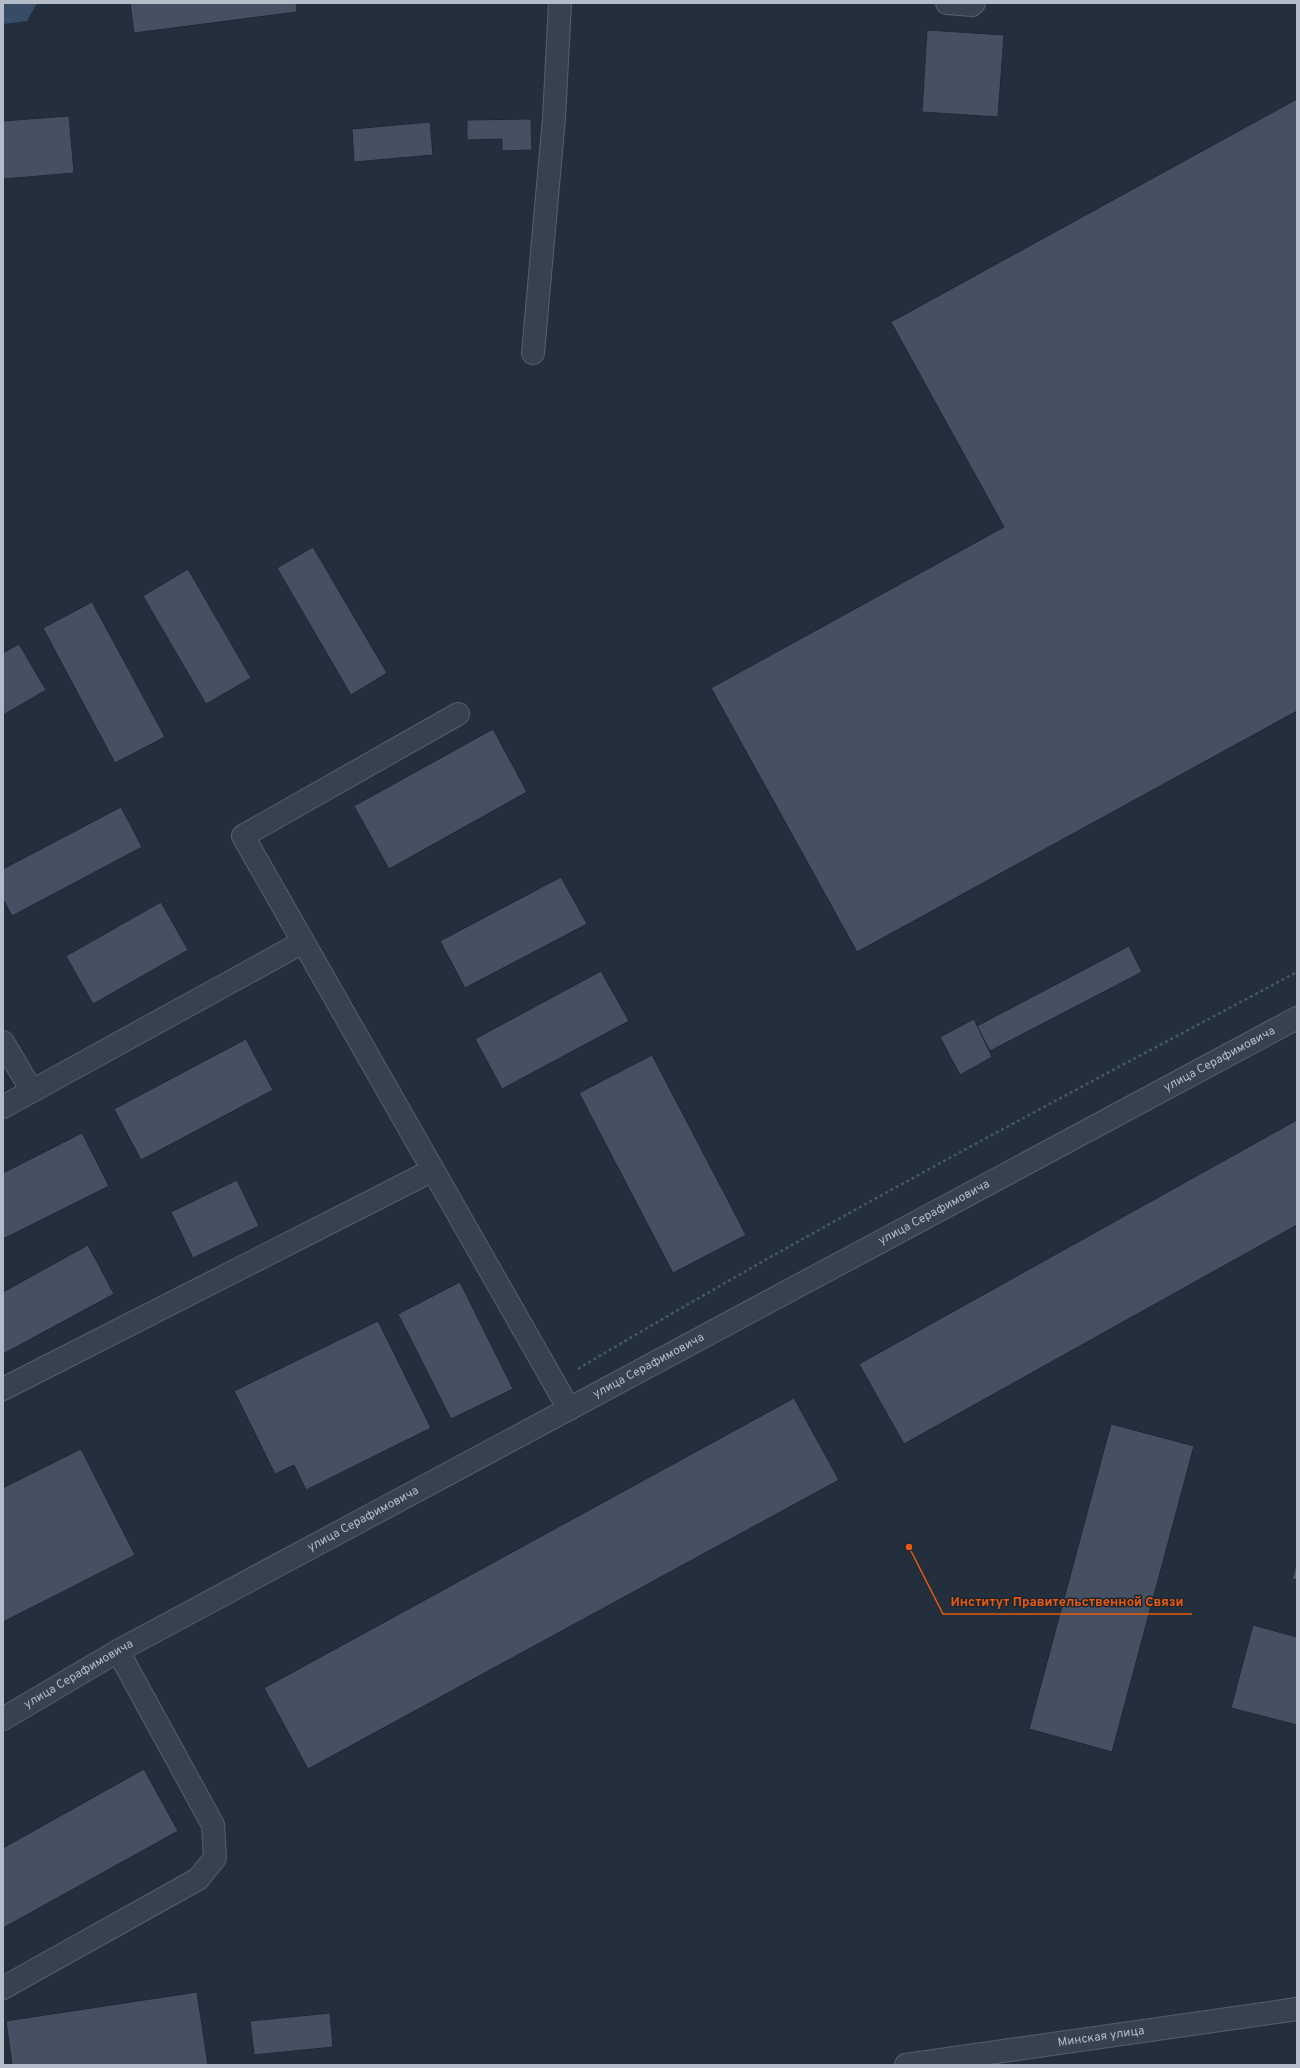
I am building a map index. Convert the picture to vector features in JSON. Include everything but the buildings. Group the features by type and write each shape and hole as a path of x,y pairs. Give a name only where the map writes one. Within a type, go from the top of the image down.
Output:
{"street":[{"path":"533,353 554,118 560,3"},
{"path":"947,3 972,5 974,3"},
{"path":"458,714 243,836 569,1409"},
{"path":"3,1107 303,942"},
{"name":"улица Серафимовича","path":"3,1719 118,1651 1297,1018"},
{"path":"3,1042 32,1091"},
{"path":"3,1389 433,1170"},
{"path":"3,1988 198,1879 215,1858 213,1825 118,1651"},
{"name":"Минская улица","path":"906,2065 1297,2008"}],"path":[{"path":"554,1383 675,1311 934,1166 1297,972"}],"water":[{"path":"3,3 37,3 27,21 3,24"}],"place":[{"name":"Институт Правительственной Связи","path":"909,1547"}]}
